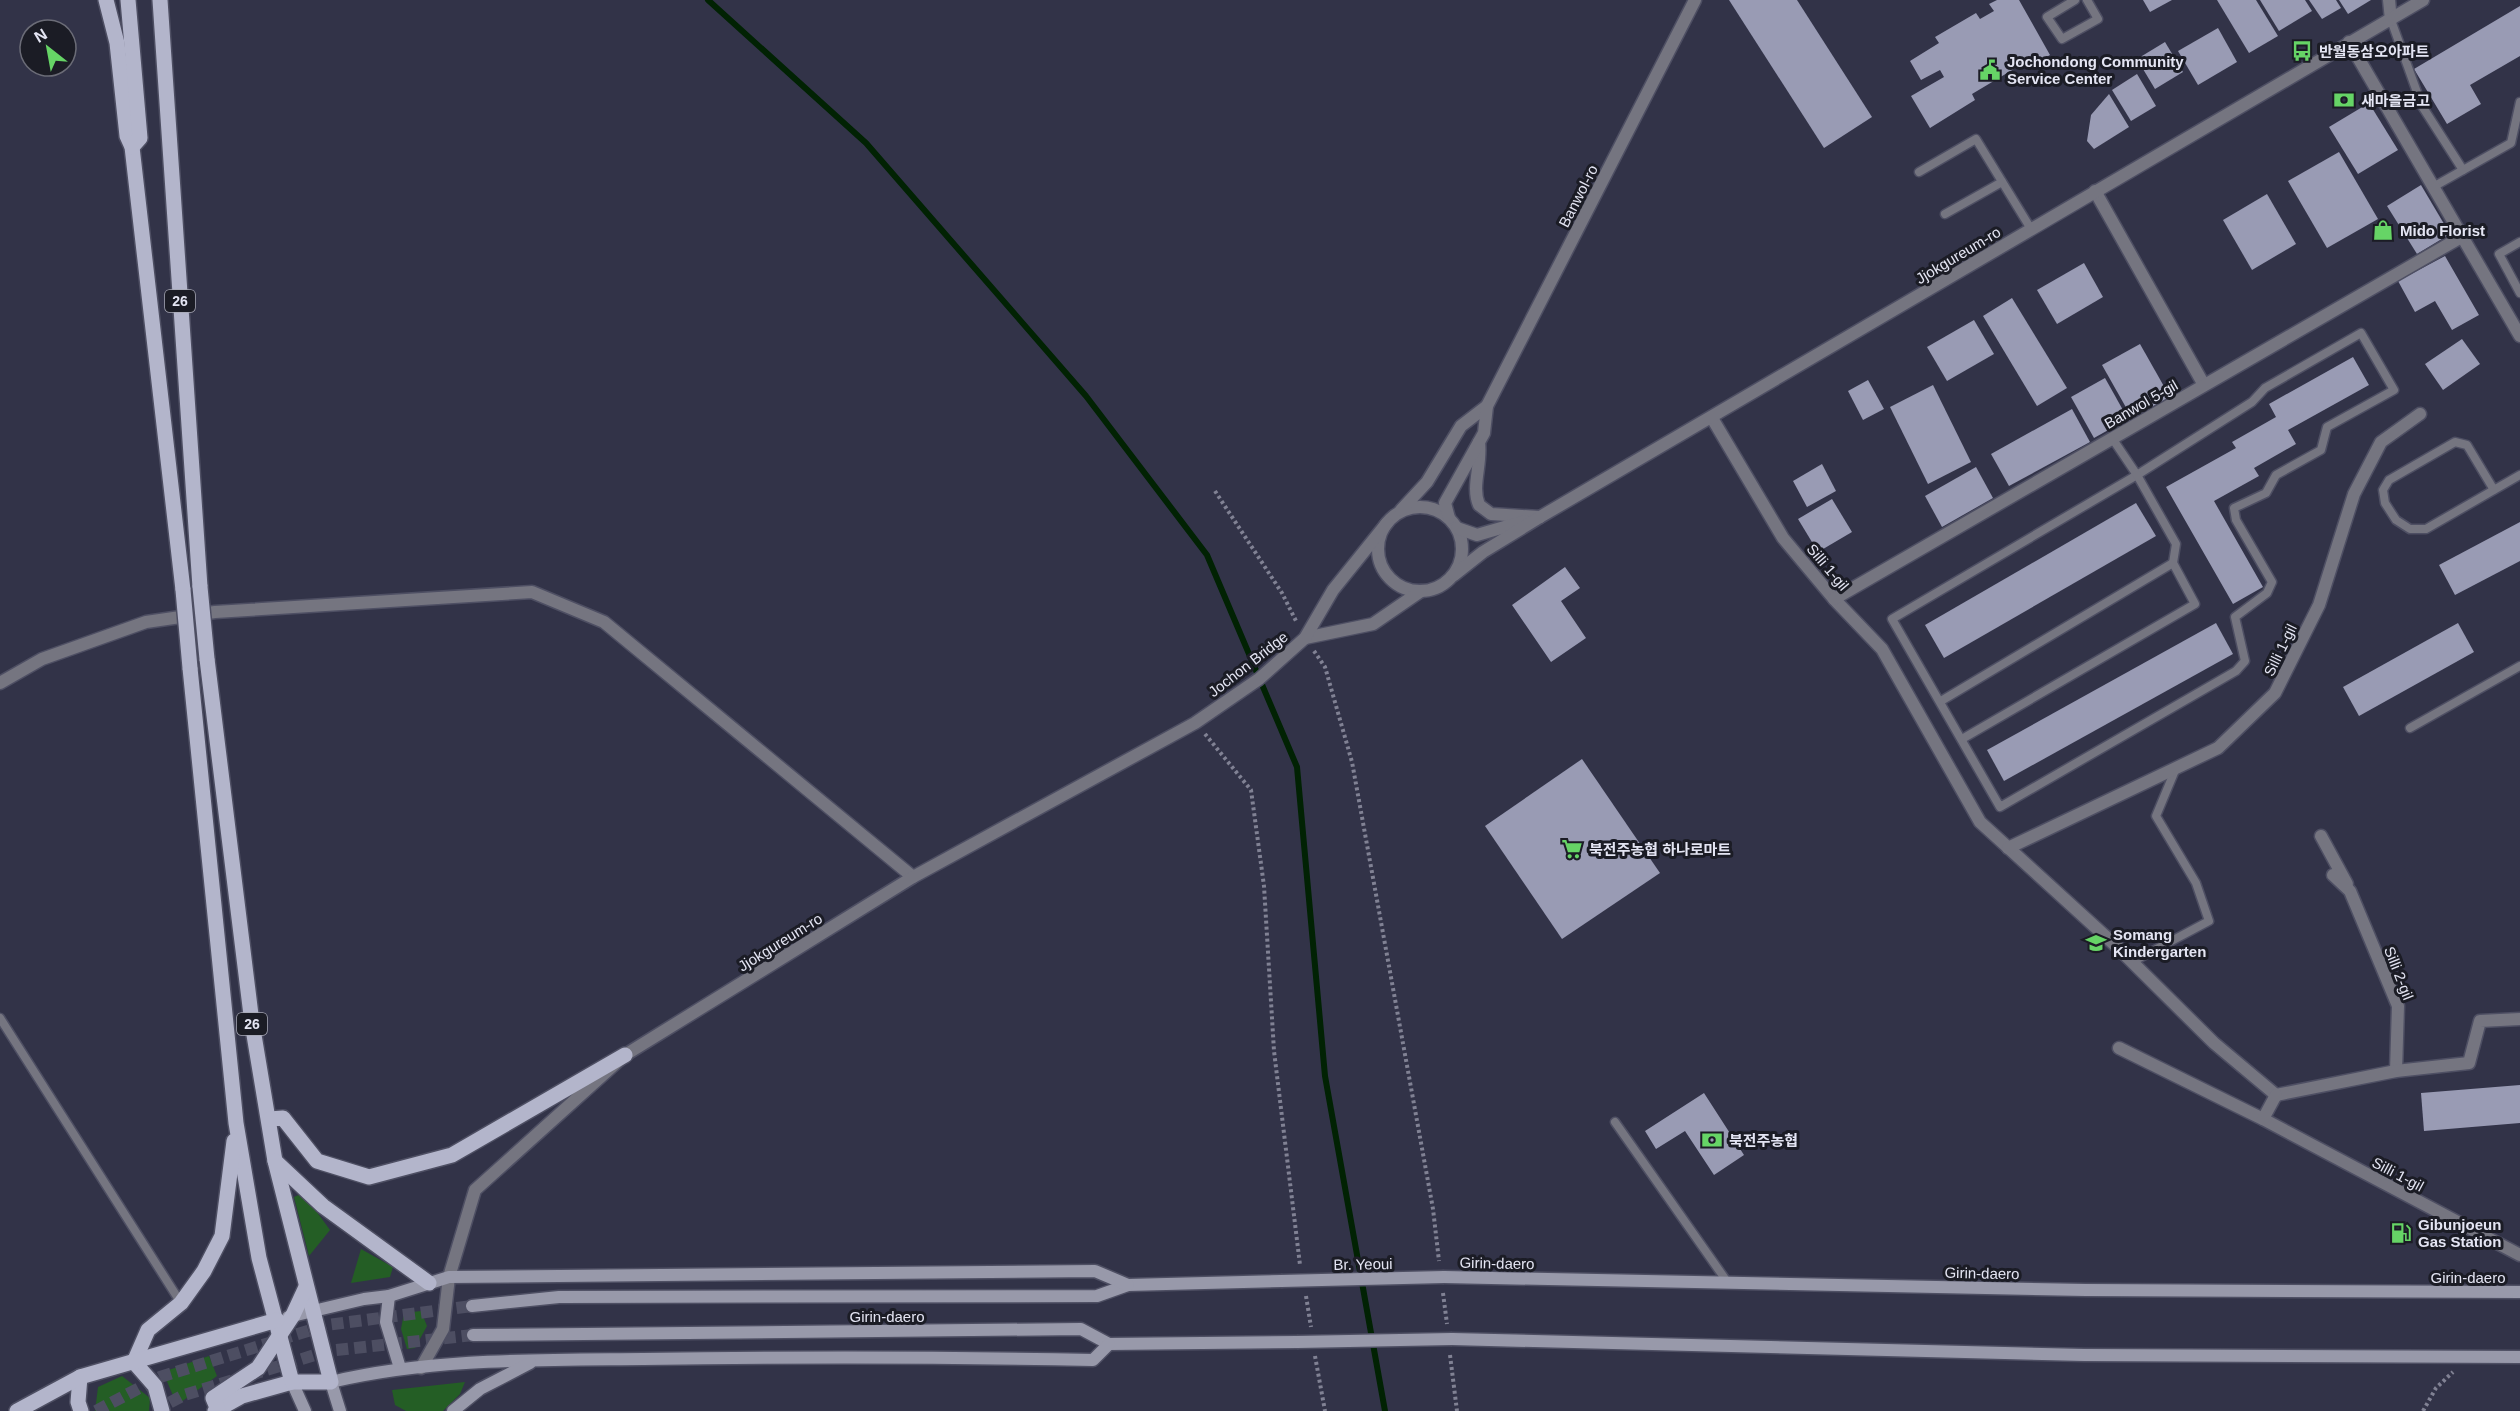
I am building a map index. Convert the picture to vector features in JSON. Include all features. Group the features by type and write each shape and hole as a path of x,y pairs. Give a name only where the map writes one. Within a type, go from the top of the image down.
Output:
{"main road":[{"path":"106,0 117,43 127,136 132,147"},
{"name":"26","path":"128,0 140,138 132,147 183,590 236,1123 222,1236 204,1271 181,1303 148,1330 134,1362"},
{"name":"26","path":"159,5 200,587 252,1023 270,1119 275,1161 331,1382"},
{"path":"270,1119 283,1118 317,1161 369,1177 452,1155 625,1056"},
{"path":"236,1123 259,1258 292,1382"},
{"path":"275,1161 323,1206 429,1283"},
{"path":"306,1287 294,1315 258,1368 213,1398 216,1410 242,1396 292,1382 331,1382"},
{"path":"17,1411 80,1377 277,1320"},
{"path":"134,1362 155,1386 162,1411"},
{"path":"80,1377 78,1402 81,1411"}],"street":[{"name":"Banwol-ro","path":"1487,406 1695,0"},
{"path":"2389,0 2391,20"},
{"name":"Jjokgureum-ro","path":"1540,517 2423,0"},
{"path":"2349,42 2520,336"},
{"path":"2094,191 2204,385"},
{"name":"Banwol 5-gil","path":"1834,599 2463,236"},
{"path":"1454,575 1462,552 1461,539 1445,503 1484,434 1487,406"},
{"path":"1305,638 1333,590 1387,523 1426,482 1461,426 1487,406"},
{"name":"Silli 1-gil","path":"2008,848 2218,748 2275,693 2319,605 2354,494 2381,442 2420,414"},
{"name":"Silli 1-gil","path":"1712,418 1783,538 1834,599 1882,649 1980,822 2132,962 2214,1043 2276,1095"},
{"path":"1479,442 1481,458 1475,490 1479,505 1491,514 1540,517"},
{"path":"1398,514 1410,508 1424,507 1437,510 1453,523 1478,535 1540,517"},
{"path":"1305,638 1373,624 1421,591 1439,586 1483,552 1540,517"},
{"path":"1387,523 1379,542 1380,562 1387,575 1397,584 1421,591"},
{"path":"0,682 42,659 146,622 215,612 532,592 604,622 913,877"},
{"name":"Jochon Bridge","path":"1209,714 1259,679 1305,638"},
{"name":"Jjokgureum-ro","path":"421,1368 443,1329 449,1277 475,1190 625,1056 913,877 1209,714"},
{"name":"Silli 2-gil","path":"2322,836 2350,891 2398,1006 2396,1071"},
{"name":"Silli 2-gil","path":"2333,875 2350,891"},
{"path":"2263,1119 2276,1095 2396,1071 2469,1063 2480,1021 2520,1019"},
{"name":"Silli 1-gil","path":"2119,1048 2263,1119 2520,1255"},
{"path":"277,1320 312,1310 389,1296 449,1277 1095,1271 1128,1285"},
{"name":"Br. Yeoui","path":"1281,1281 1442,1273"},
{"name":"Girin-daero","path":"1442,1273 1728,1283 2109,1290 2520,1292"},
{"name":"Girin-daero","path":"472,1306 559,1298 1097,1296 1128,1285 1281,1281"},
{"path":"389,1296 386,1322 400,1368"},
{"name":"Girin-daero","path":"473,1335 1081,1329 1109,1344 1450,1340"},
{"path":"1450,1340 2084,1355 2520,1357"},
{"path":"340,1411 331,1382 400,1368 534,1360 843,1356 1093,1359 1109,1344"},
{"path":"453,1411 480,1389 534,1360"},
{"path":"292,1382 305,1411"}],"lane":[{"path":"2075,0 2048,17 2062,39 2098,19 2087,0"},
{"path":"2391,20 2422,106 2463,170"},
{"path":"2433,187 2511,143 2520,102"},
{"path":"1919,172 1976,139 2031,229"},
{"path":"1945,214 2002,182"},
{"path":"2520,242 2499,254 2520,293"},
{"path":"2361,333 2394,390 2327,427 2321,450 2276,475 2266,493 2234,508 2236,520 2272,582 2267,593 2235,617 2245,661 2236,671 2000,807 1941,701 1892,620 2137,476 2252,402 2265,388 2361,333"},
{"path":"1962,739 2195,604 2174,563 2176,544 2112,438"},
{"path":"2494,490 2467,445 2455,442 2389,480 2383,490 2385,503 2396,520 2410,529 2426,529 2520,476"},
{"path":"1941,701 2174,563"},
{"path":"2410,728 2520,666"},
{"path":"2132,962 2209,921 2196,883 2156,816 2176,768"},
{"path":"0,1018 181,1303"},
{"path":"1615,1122 1728,1283"}],"path":[{"path":"1215,491 1282,593 1305,638 1325,667 1352,762 1433,1209 1442,1273"},
{"path":"1195,723 1251,790 1264,886 1274,1051 1301,1269"},
{"path":"1305,1291 1312,1335"},
{"path":"1443,1292 1456,1411"},
{"path":"1314,1347 1325,1411"},
{"path":"2423,1411 2436,1388 2471,1356"}],"green space":[{"path":"303,1193 330,1230 309,1256 294,1197"},
{"path":"361,1249 393,1267 390,1277 351,1283"},
{"path":"421,1311 427,1326 415,1348 407,1349 401,1329 404,1313"},
{"path":"209,1356 217,1376 177,1405 163,1372"},
{"path":"122,1376 150,1398 149,1411 95,1411 98,1387"},
{"path":"465,1382 460,1394 443,1411 406,1411 395,1405 392,1390"}],"building":[{"path":"1729,0 1797,0 1872,117 1824,148"},
{"path":"1997,0 2019,0 2050,55 2027,68 2024,63 1972,94 1975,100 1930,128 1911,96 1944,77 1940,70 1921,80 1910,61 1939,43 1935,37 1976,13 1980,19 1994,11 1989,4"},
{"path":"2143,0 2172,0 2150,12"},
{"path":"2217,0 2256,0 2278,36 2249,53"},
{"path":"2260,0 2305,0 2312,11 2279,31"},
{"path":"2309,0 2336,0 2341,8 2322,19"},
{"path":"2339,0 2371,0 2348,14"},
{"path":"2520,6 2520,56 2470,85 2481,104 2447,124 2414,69"},
{"path":"2218,28 2237,62 2198,85 2178,51"},
{"path":"2165,42 2183,72 2155,89 2137,59"},
{"path":"2137,74 2156,106 2131,121 2112,90"},
{"path":"2109,94 2129,127 2094,149 2087,141 2091,115"},
{"path":"2369,103 2398,150 2358,174 2329,127"},
{"path":"2339,152 2378,219 2327,248 2288,181"},
{"path":"2421,185 2450,234 2417,254 2387,206"},
{"path":"2267,194 2296,244 2252,270 2223,220"},
{"path":"2445,256 2479,315 2452,330 2435,301 2415,312 2398,281"},
{"path":"2084,263 2103,297 2057,324 2037,290"},
{"path":"2012,298 2067,388 2037,406 1983,316"},
{"path":"1974,320 1994,354 1947,381 1927,347"},
{"path":"2462,339 2480,364 2443,390 2425,364"},
{"path":"2140,344 2170,397 2132,418 2102,365"},
{"path":"2353,357 2369,385 2288,430 2296,444 2254,468 2259,476 2214,501 2263,587 2233,604 2166,487 2236,448 2232,442 2276,417 2269,404"},
{"path":"2105,378 2128,419 2094,438 2071,397"},
{"path":"1868,380 1884,409 1863,420 1848,391"},
{"path":"1933,385 1971,462 1928,484 1890,407"},
{"path":"2072,409 2090,442 2009,486 1991,454"},
{"path":"1822,464 1836,491 1807,507 1793,481"},
{"path":"1976,467 1993,498 1942,527 1925,496"},
{"path":"1832,499 1852,532 1818,552 1798,519"},
{"path":"2136,503 2156,536 1944,658 1925,625"},
{"path":"2520,522 2520,561 2455,595 2439,565"},
{"path":"1565,567 1580,588 1561,601 1586,638 1551,662 1512,605"},
{"path":"2216,623 2233,654 2004,781 1987,750"},
{"path":"2458,623 2474,652 2359,716 2343,687"},
{"name":"북전주농협 하나로마트","path":"1582,759 1660,873 1562,939 1485,826"},
{"path":"2520,1085 2520,1123 2424,1131 2421,1093"},
{"name":"북전주농협","path":"1704,1093 1744,1155 1714,1175 1685,1131 1656,1149 1645,1131"}],"waterway":[{"path":"708,0 866,143 1086,396 1207,555 1297,767 1325,1076 1385,1411"}],"tunnel":[{"path":"96,1411 160,1377 327,1325 472,1306"},
{"path":"250,1375 328,1351 473,1335"},
{"path":"154,1411 184,1395 233,1380"}],"place":[{"name":"반월동삼오아파트","path":"2302,51"},
{"name":"Jochondong Community Service Center","path":"1990,70"},
{"name":"새마을금고","path":"2344,100"},
{"name":"Mido Florist","path":"2383,230"},
{"name":"북전주농협 하나로마트","path":"1572,849"},
{"name":"Somang Kindergarten","path":"2096,943"},
{"name":"북전주농협","path":"1712,1140"},
{"name":"Gibunjoeun Gas Station","path":"2401,1233"}]}
